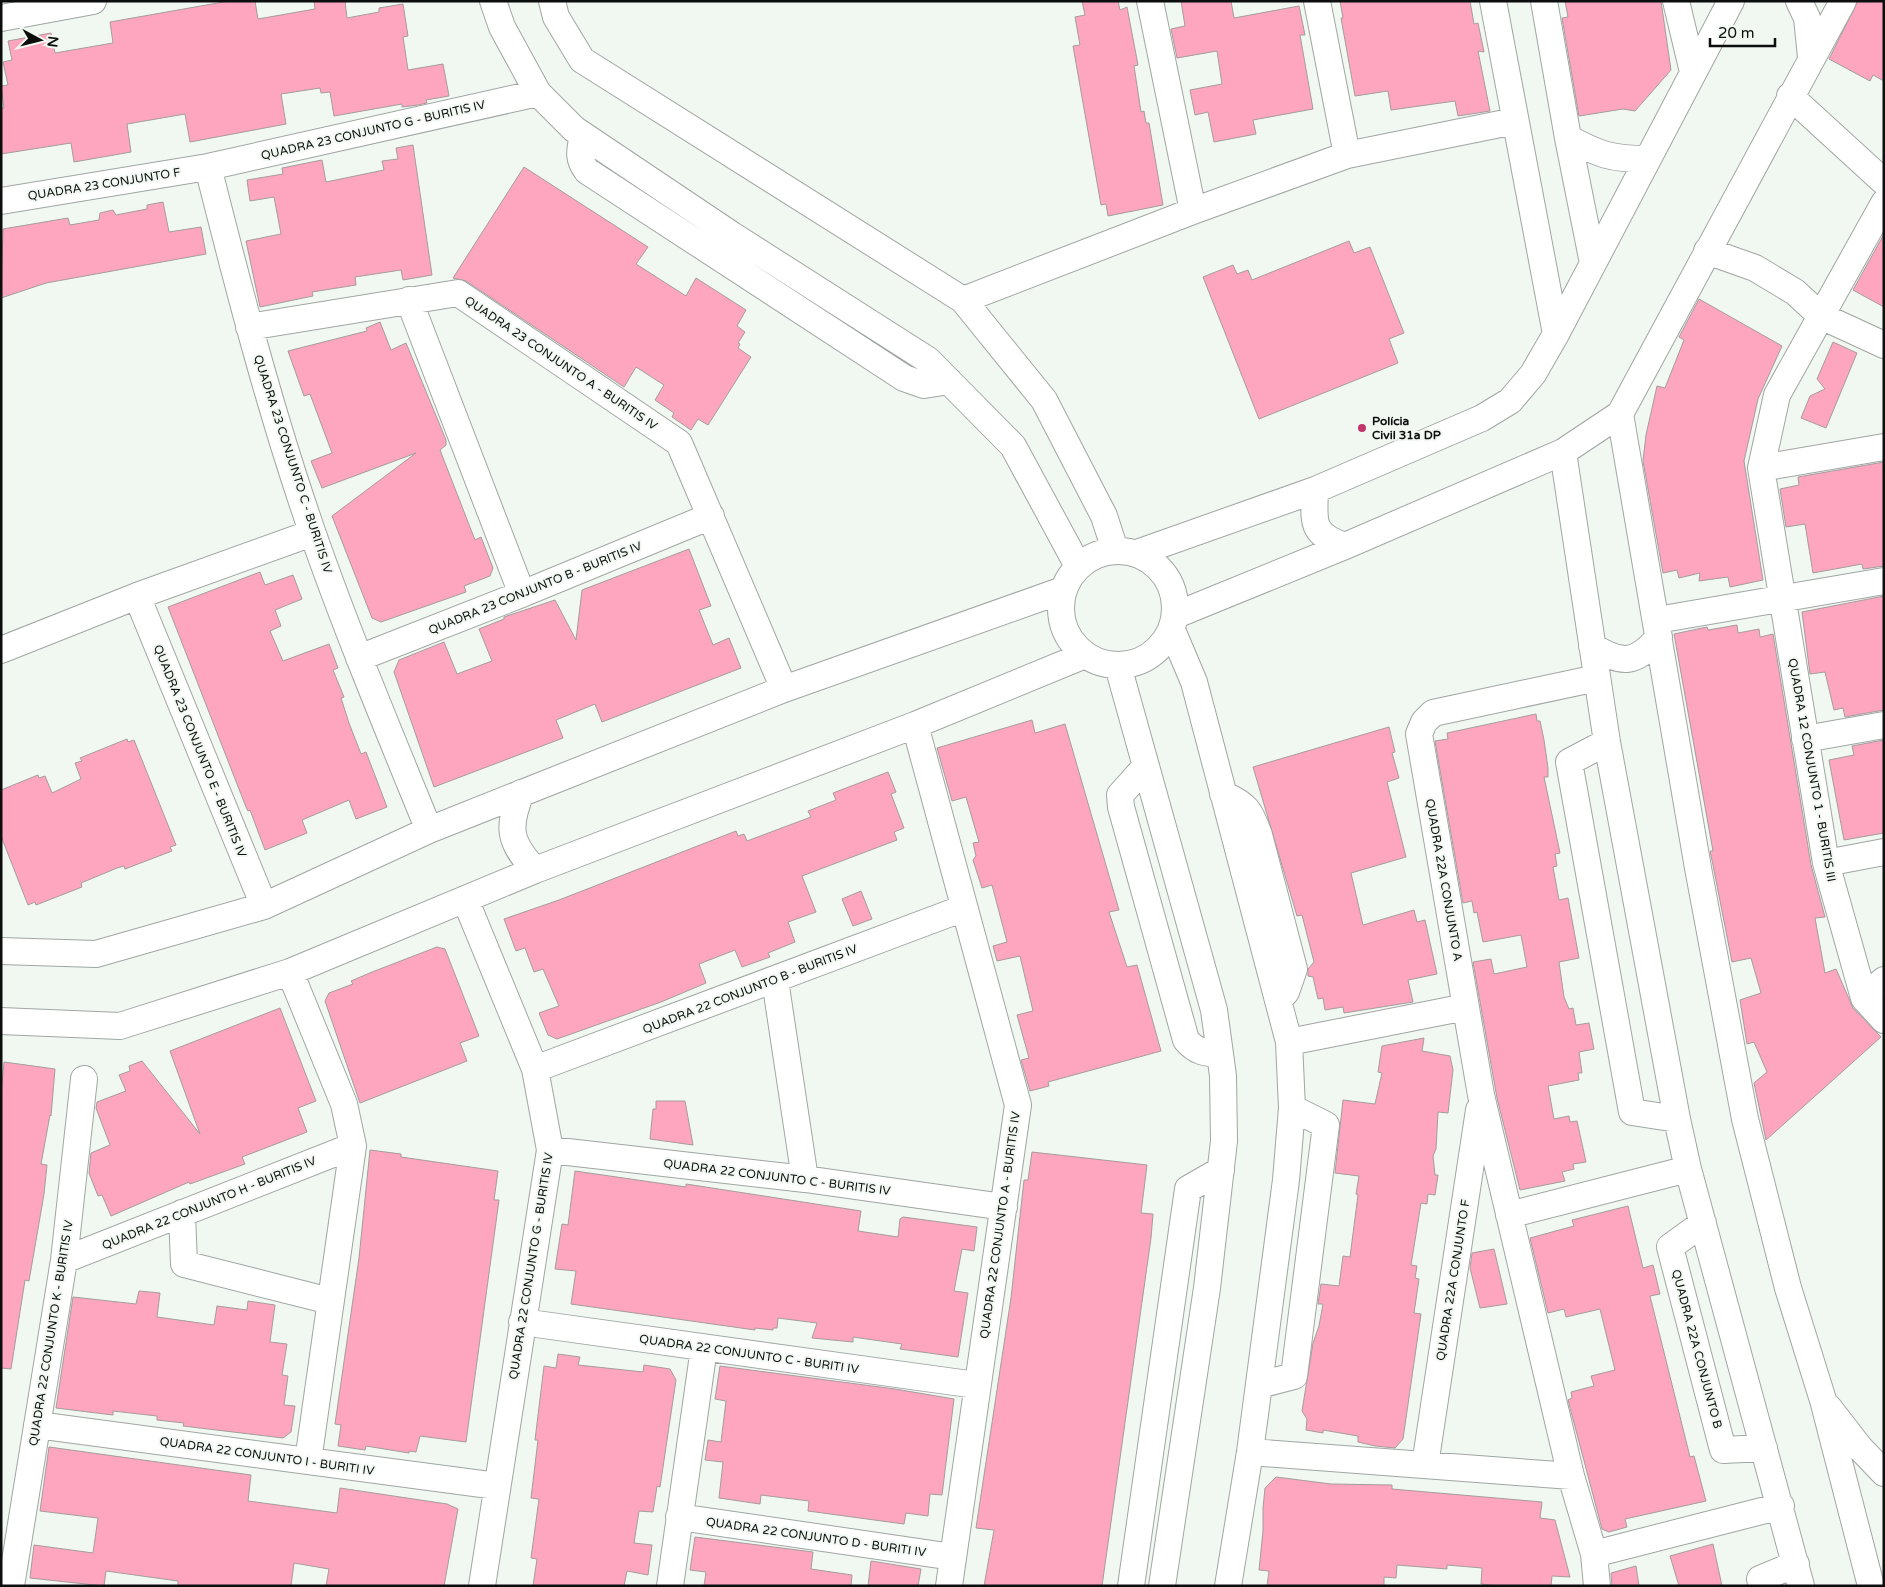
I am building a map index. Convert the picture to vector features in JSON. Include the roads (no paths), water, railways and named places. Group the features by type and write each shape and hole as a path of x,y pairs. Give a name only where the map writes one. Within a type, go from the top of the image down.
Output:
{"street":[{"path":"1,18 93,1"},
{"path":"493,1 502,27 538,93 574,129 732,235 928,360 1013,446 1078,566"},
{"path":"552,1 556,17 582,60 963,300 1044,400 1104,516 1126,551 1154,562 1168,577 1175,595 1174,622 1194,682 1289,1042 1292,1108 1286,1180 1250,1452 1228,1586"},
{"path":"1150,1 1193,211"},
{"path":"1318,1 1347,155"},
{"path":"1494,1 1556,334"},
{"path":"1544,1 1593,264"},
{"path":"1676,1 1693,72"},
{"path":"1731,1 1556,334 1533,374 1510,401 1482,418 1315,490 1126,551 1089,558 1078,566 1069,577 1064,590 1061,608 1064,626 1072,642 1085,655 1100,663 1118,666 1135,664 1150,656 1163,645 1174,622 1563,452 1620,414 1811,57 1843,1"},
{"path":"1800,1 1807,18 1811,57"},
{"name":"QUADRA 23 CONJUNTO G - BURITIS IV","path":"208,167 538,93"},
{"path":"1790,96 1884,182"},
{"path":"963,300 1193,211 1347,155 1515,121"},
{"path":"1568,138 1598,154 1617,159 1647,159"},
{"name":"QUADRA 23 CONJUNTO F","path":"1,201 208,167"},
{"name":"QUADRA 23 CONJUNTO C - BURITIS IV","path":"208,167 249,327 312,533 359,658"},
{"path":"1884,203 1777,395 1761,468 1884,447"},
{"path":"1707,251 1754,268 1795,292 1821,316 1884,345"},
{"name":"QUADRA 23 CONJUNTO A - BURITIS IV","path":"249,327 409,300 458,294 679,443 711,516"},
{"path":"409,300 522,594"},
{"path":"1620,414 1698,868 1745,1119 1788,1288 1823,1400 1871,1586"},
{"path":"1563,452 1597,678 1677,1118 1688,1169 1781,1506 1798,1575 1760,1579 1762,1586"},
{"name":"QUADRA 12 CONJUNTO 1 - BURITIS III","path":"1761,468 1804,739 1826,863 1864,998"},
{"path":"1315,490 1314,518 1318,530 1326,540 1345,546"},
{"path":"711,516 784,688"},
{"name":"QUADRA 23 CONJUNTO B - BURITIS IV","path":"359,658 522,594 711,516"},
{"path":"1,650 137,596 312,533"},
{"path":"1658,628 1781,598 1884,581"},
{"path":"1,951 96,954 264,906 429,830 784,688 1064,590"},
{"name":"QUADRA 23 CONJUNTO E - BURITIS IV","path":"137,596 264,906"},
{"path":"1592,646 1616,659 1626,660 1635,658 1647,651 1658,628"},
{"path":"1,1020 120,1026 290,972 535,870 915,725 1085,655"},
{"path":"359,658 429,830"},
{"path":"1118,666 1214,1010 1220,1054 1224,1141 1221,1170 1207,1288 1162,1586"},
{"name":"QUADRA 22A CONJUNTO A","path":"1508,1215 1481,1094 1419,734 1424,722 1433,713 1597,678"},
{"name":"QUADRA 22 CONJUNTO A - BURITIS IV","path":"915,725 1018,1105 976,1385 949,1586"},
{"path":"1804,739 1884,725"},
{"path":"1608,742 1569,762 1632,1112 1677,1118"},
{"path":"1146,766 1120,795 1120,808 1186,1040 1192,1048 1200,1052 1220,1054"},
{"path":"521,793 514,810 512,834 517,850 535,870"},
{"path":"1826,863 1884,852"},
{"name":"QUADRA 22 CONJUNTO G - BURITIS IV","path":"466,899 535,1069 550,1150 482,1586"},
{"name":"QUADRA 22 CONJUNTO B - BURITIS IV","path":"535,1069 964,908"},
{"path":"290,972 344,1104 353,1146 308,1461"},
{"path":"775,980 805,1180"},
{"path":"1884,980 1864,998 1884,1020"},
{"path":"1289,1042 1466,1007"},
{"name":"QUADRA 22 CONJUNTO K - BURITIS IV","path":"11,1586 64,1260 84,1079"},
{"name":"QUADRA 22A CONJUNTO F","path":"1425,1465 1481,1094"},
{"path":"1259,1384 1294,1376 1326,1125 1292,1108"},
{"name":"QUADRA 22 CONJUNTO H - BURITIS IV","path":"64,1260 353,1146"},
{"name":"QUADRA 22 CONJUNTO C - BURITIS IV","path":"550,1150 805,1180 1004,1207"},
{"path":"1597,1586 1594,1554 1571,1476 1508,1215 1688,1169"},
{"path":"1130,1586 1188,1189 1221,1170"},
{"path":"182,1213 184,1264 330,1301"},
{"name":"QUADRA 22A CONJUNTO B","path":"1703,1223 1670,1247 1723,1450 1764,1448"},
{"name":"QUADRA 22 CONJUNTO C - BURITI IV","path":"522,1322 976,1385"},
{"path":"670,1586 704,1348"},
{"path":"1823,1400 1860,1448 1884,1472"},
{"name":"QUADRA 22 CONJUNTO I - BURITI IV","path":"37,1425 497,1486"},
{"path":"1250,1452 1571,1476"},
{"path":"1594,1554 1781,1506"},
{"name":"QUADRA 22 CONJUNTO D - BURITI IV","path":"679,1517 953,1557"}],"place":[{"name":"Polícia Civil 31a DP","path":"1362,428"}]}
